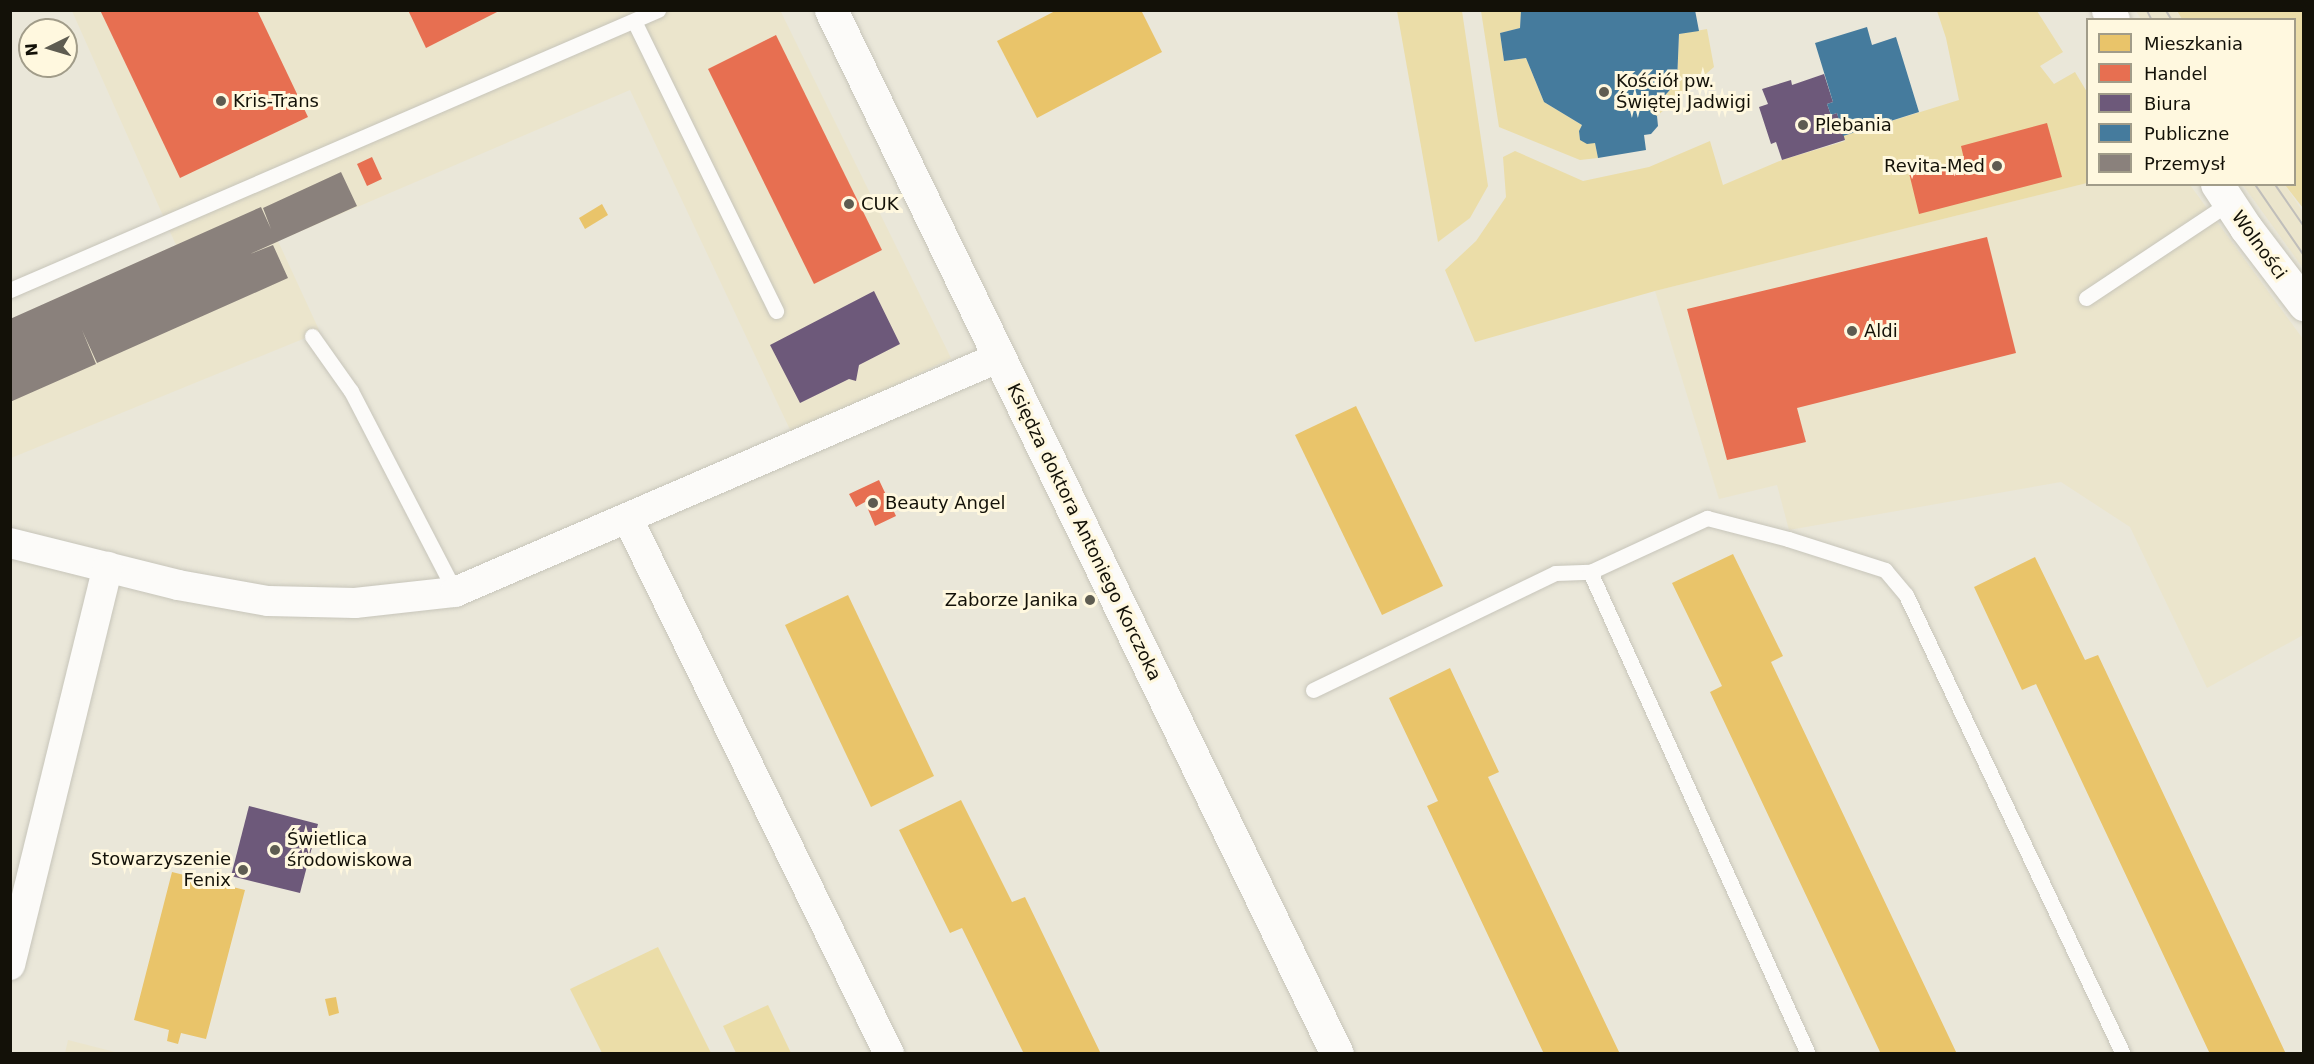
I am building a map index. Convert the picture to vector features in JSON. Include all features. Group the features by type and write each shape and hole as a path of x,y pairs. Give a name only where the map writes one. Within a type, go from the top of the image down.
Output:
{"street":[{"name":"Księdza doktora Antoniego Korczoka","path":"831,10 1336,1053"},
{"name":"Wolności","path":"2223,194 2304,304"},
{"path":"10,543 178,585 268,601 355,603 455,592 1000,357"},
{"path":"628,519 889,1053"},
{"path":"10,965 108,567"}],"lane":[{"path":"10,290 658,10"},
{"path":"634,21 776,311"},
{"path":"2086,298 2223,194"},
{"path":"312,336 351,391 455,592"},
{"path":"1313,690 1555,573 1590,572 1707,518 1788,539 1885,570 1906,595 2122,1053"},
{"path":"1590,572 1808,1053"}],"shaded area":[{"path":"780,10 951,358 793,436 630,90 278,241 320,332 11,458 10,320 176,245 78,24 78,18 75,18 72,11"},
{"path":"1397,11 1462,11 1488,186 1470,218 1438,242"},
{"path":"1481,11 1521,11 1520,28 1500,33 1504,61 1526,58 1544,102 1582,125 1579,131 1580,140 1595,143 1598,158 1580,160 1499,127"},
{"path":"1937,11 2037,11 2063,52 2040,66 2054,84 2075,72 2086,90 2086,183 1655,291 1475,342 1445,270 1476,241 1506,197 1503,157 1515,151 1583,181 1649,167 1710,141 1723,185 1782,160 1845,141 1843,136 1959,100 1946,38"},
{"path":"2136,11 2176,11 2181,18 2140,18"},
{"path":"2177,11 2303,11 2303,208 2286,186 2296,186 2296,18 2181,18"},
{"path":"1707,29 1714,67 1657,116 1650,112 1677,82 1679,34"},
{"path":"2086,183 2086,186 2191,186 2303,339 2303,635 2207,688 2130,527 2061,482 1789,530 1777,485 1719,499 1655,291"},
{"path":"2244,186 2286,186 2303,212 2303,268"},
{"path":"658,947 711,1053 602,1053 570,989"},
{"path":"768,1005 791,1053 736,1053 723,1026"},
{"path":"68,1040 111,1051 119,1053 65,1053"}],"building: Mieszkania":[{"path":"1057,10 1141,10 1162,52 1037,118 997,41"},
{"path":"602,204 608,215 585,229 579,218"},
{"path":"1356,406 1443,586 1382,615 1295,435"},
{"path":"1733,554 1783,656 1771,662 1957,1054 1881,1054 1710,692 1722,686 1672,583"},
{"path":"2035,557 2085,660 2098,655 2286,1054 2210,1054 2036,684 2022,690 1974,587"},
{"path":"848,595 934,776 871,807 785,625"},
{"path":"1450,668 1499,772 1488,777 1620,1054 1544,1054 1427,806 1438,801 1389,698"},
{"path":"961,800 1012,902 1025,897 1101,1054 1024,1054 962,928 950,933 899,830"},
{"path":"172,872 245,890 206,1039 181,1033 178,1044 167,1041 169,1030 134,1020"},
{"path":"336,997 339,1013 329,1016 325,999"}],"building: Handel":[{"name":"Kris-Trans","path":"100,10 257,10 308,117 180,178"},
{"path":"408,10 501,10 426,48"},
{"path":"776,35 882,250 814,284 708,69"},
{"name":"Revita-Med","path":"2047,123 2062,177 1919,214 1909,173 1964,159 1961,146"},
{"path":"372,157 382,179 367,186 357,164"},
{"name":"Aldi","path":"1987,237 2016,353 1797,408 1806,442 1727,460 1687,309"},
{"path":"879,480 896,516 875,526 865,502 856,507 849,494"}],"building: Biura":[{"name":"Plebania","path":"1824,74 1833,102 1827,104 1831,115 1837,113 1845,140 1782,160 1776,142 1771,144 1759,107 1768,104 1762,89 1791,80 1792,85"},
{"path":"874,291 900,344 859,365 856,381 849,379 800,403 770,345"},
{"name":"Świetlica środowiskowa","path":"249,806 318,824 300,893 231,876"}],"building: Publiczne":[{"name":"Kościół pw. Świętej Jadwigi","path":"1521,10 1695,10 1699,31 1679,34 1677,82 1650,112 1657,116 1658,126 1651,134 1644,135 1646,150 1598,158 1595,143 1587,144 1580,140 1579,131 1582,125 1544,102 1526,58 1504,61 1500,33 1520,28"},
{"path":"1867,27 1872,45 1896,37 1919,112 1843,136 1837,113 1831,115 1827,104 1833,102 1815,43"}],"building: Przemysł":[{"path":"341,172 357,206 250,254 273,245 288,278 97,363 82,330 96,364 10,402 10,319 261,207 271,229 263,208"}],"tram line":[{"path":"2147,10 2151,18"},
{"path":"2166,10 2171,18"},
{"path":"2256,186 2304,255"},
{"path":"2276,186 2304,226"}],"place":[{"name":"Kościół pw. Świętej Jadwigi","path":"1604,92"},
{"name":"Kris-Trans","path":"221,101"},
{"name":"Plebania","path":"1803,125"},
{"name":"Revita-Med","path":"1997,166"},
{"name":"CUK","path":"849,204"},
{"name":"Aldi","path":"1852,331"},
{"name":"Beauty Angel","path":"873,503"},
{"name":"Zaborze Janika","path":"1090,600"},
{"name":"Świetlica środowiskowa","path":"275,850"},
{"name":"Stowarzyszenie Fenix","path":"243,870"}]}
